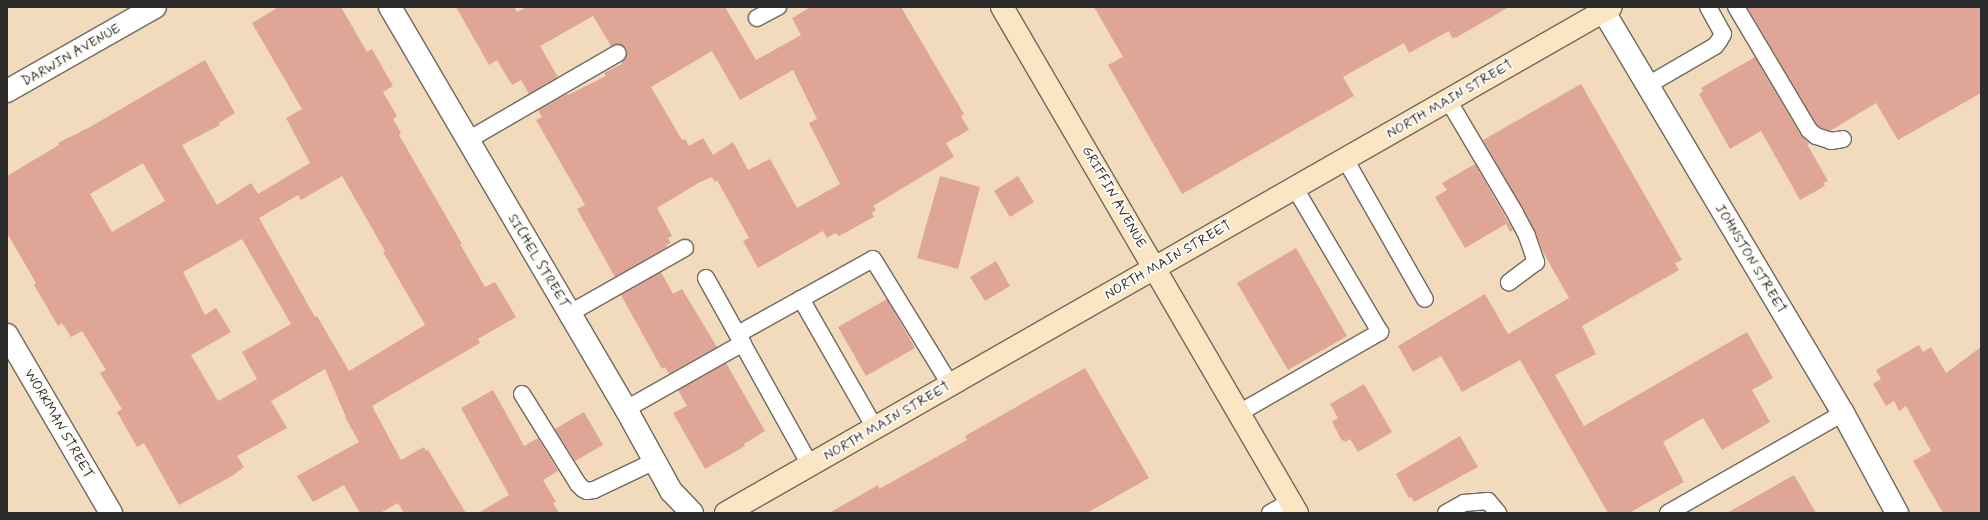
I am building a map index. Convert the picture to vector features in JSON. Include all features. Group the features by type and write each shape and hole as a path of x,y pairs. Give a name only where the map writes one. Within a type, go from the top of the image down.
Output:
{"main road":[{"name":"GRIFFIN AVENUE","path":"1002,7 1294,507"},
{"name":"NORTH MAIN STREET","path":"726,513 1295,188 1605,8"}],"street":[{"name":"DARWIN AVENUE","path":"7,91 155,7"},
{"name":"SICHEL STREET","path":"390,7 626,409 671,491 692,513"},
{"name":"JOHNSTON STREET","path":"1605,8 1648,85 1843,413 1897,513"},
{"name":"WORKMAN STREET","path":"7,335 111,513"}],"lane":[{"path":"757,18 778,7"},
{"path":"1648,85 1715,46 1719,41 1723,34 1708,7"},
{"path":"1736,7 1809,130 1816,136 1831,141 1843,139"},
{"path":"468,140 618,53"},
{"path":"1448,100 1515,214 1532,249 1536,262 1509,282"},
{"path":"1345,159 1425,299"},
{"path":"1239,413 1380,332 1295,188"},
{"path":"570,313 685,248"},
{"path":"626,409 801,299 873,259 950,384"},
{"path":"706,278 810,465"},
{"path":"801,299 875,428"},
{"path":"522,394 578,484 583,489 587,491 594,490 655,461"},
{"path":"1668,513 1843,413"},
{"path":"1446,513 1464,503 1488,501 1498,513"},
{"path":"1270,513 1294,507"}],"building":[{"path":"279,7 341,7 367,52 372,49 393,86 383,92 397,116 393,119 401,133 399,135 462,244 460,244 485,287 495,282 516,317 478,339 480,343 372,406 401,460 424,447 426,451 428,450 466,513 404,513 398,503 380,513 360,513 344,485 313,502 297,476 359,442 345,417 325,369 271,401 287,428 237,456 244,467 232,476 179,505 144,443 137,447 117,412 122,409 100,373 106,370 82,331 71,337 62,323 58,326 34,285 36,283 7,233 7,176 59,145 58,143 90,127 205,60 235,113 219,123 220,125 182,145 217,205 251,183 258,194 310,163 286,118 302,109 252,23","holes":["143,163 165,201 112,232 90,194","342,176 425,325 349,371 317,316 315,317 259,218 298,195 301,200","242,239 291,324 242,352 257,379 218,401 191,355 231,332 216,308 205,315 183,272"]},
{"path":"456,7 514,7 517,12 527,7 725,7 756,60 801,35 792,18 811,7 901,7 964,114 961,116 969,130 946,143 954,157 873,206 876,210 872,213 874,217 839,236 835,233 827,238 823,231 758,268 743,241 749,238 717,180 715,182 712,177 700,182 657,208 672,236 668,238 671,243 666,245 667,247 615,277 577,209 585,205 536,120 542,117 538,110 567,94 568,95 606,76 604,73 622,64 621,62 626,58 626,48 618,44 611,46 593,16 540,46 558,77 529,94 521,80 512,85 497,60 489,65","holes":["712,51 740,100 793,70 817,119 809,123 840,184 797,208 770,159 748,170 733,142 713,155 703,138 689,146 685,139 682,140 651,87"]},
{"path":"1094,7 1509,7 1457,37 1452,38 1449,31 1409,53 1404,43 1343,77 1354,96 1182,194 1108,65 1123,57"},
{"path":"1747,7 1981,7 1981,93 1898,140 1876,103 1830,131 1821,128 1816,124"},
{"path":"1755,57 1801,135 1809,143 1807,144 1828,181 1823,183 1825,186 1800,200 1761,131 1730,149 1699,94 1703,91 1701,88"},
{"path":"1581,84 1682,260 1675,263 1679,270 1582,326 1596,354 1555,375 1584,426 1747,332 1773,378 1752,390 1770,422 1722,450 1703,418 1663,442 1684,482 1629,513 1608,513 1520,360 1462,392 1441,356 1413,372 1398,346 1485,294 1508,334 1569,298 1543,252 1523,209 1483,140"},
{"path":"1475,164 1513,230 1510,232 1506,224 1465,248 1435,197 1447,190 1442,183"},
{"path":"940,176 980,187 958,269 917,258"},
{"path":"1018,176 1034,202 1010,217 994,191"},
{"path":"1296,248 1347,336 1288,370 1237,283"},
{"path":"996,261 1010,286 985,301 970,277"},
{"path":"661,272 673,294 682,289 717,347 669,374 665,367 662,369 621,295"},
{"path":"887,299 915,348 866,376 838,327"},
{"path":"1919,345 1923,352 1931,347 1946,373 1981,347 1981,513 1943,513 1913,461 1931,451 1906,406 1899,411 1894,401 1886,406 1873,384 1881,379 1876,370"},
{"path":"726,363 765,431 744,444 745,446 705,469 673,413 687,406 678,390"},
{"path":"1085,368 1149,478 1087,513 829,513 878,485 879,489 967,440 965,436"},
{"path":"1364,384 1392,432 1358,452 1350,439 1345,442 1344,440 1342,441 1332,422 1338,418 1330,404"},
{"path":"493,390 524,446 538,438 558,471 543,480 556,502 553,503 559,513 478,513 509,495 461,408"},
{"path":"584,412 603,445 575,461 555,429"},
{"path":"1460,436 1478,467 1414,502 1411,497 1409,498 1396,474"},
{"path":"1794,475 1816,513 1727,513"}]}
